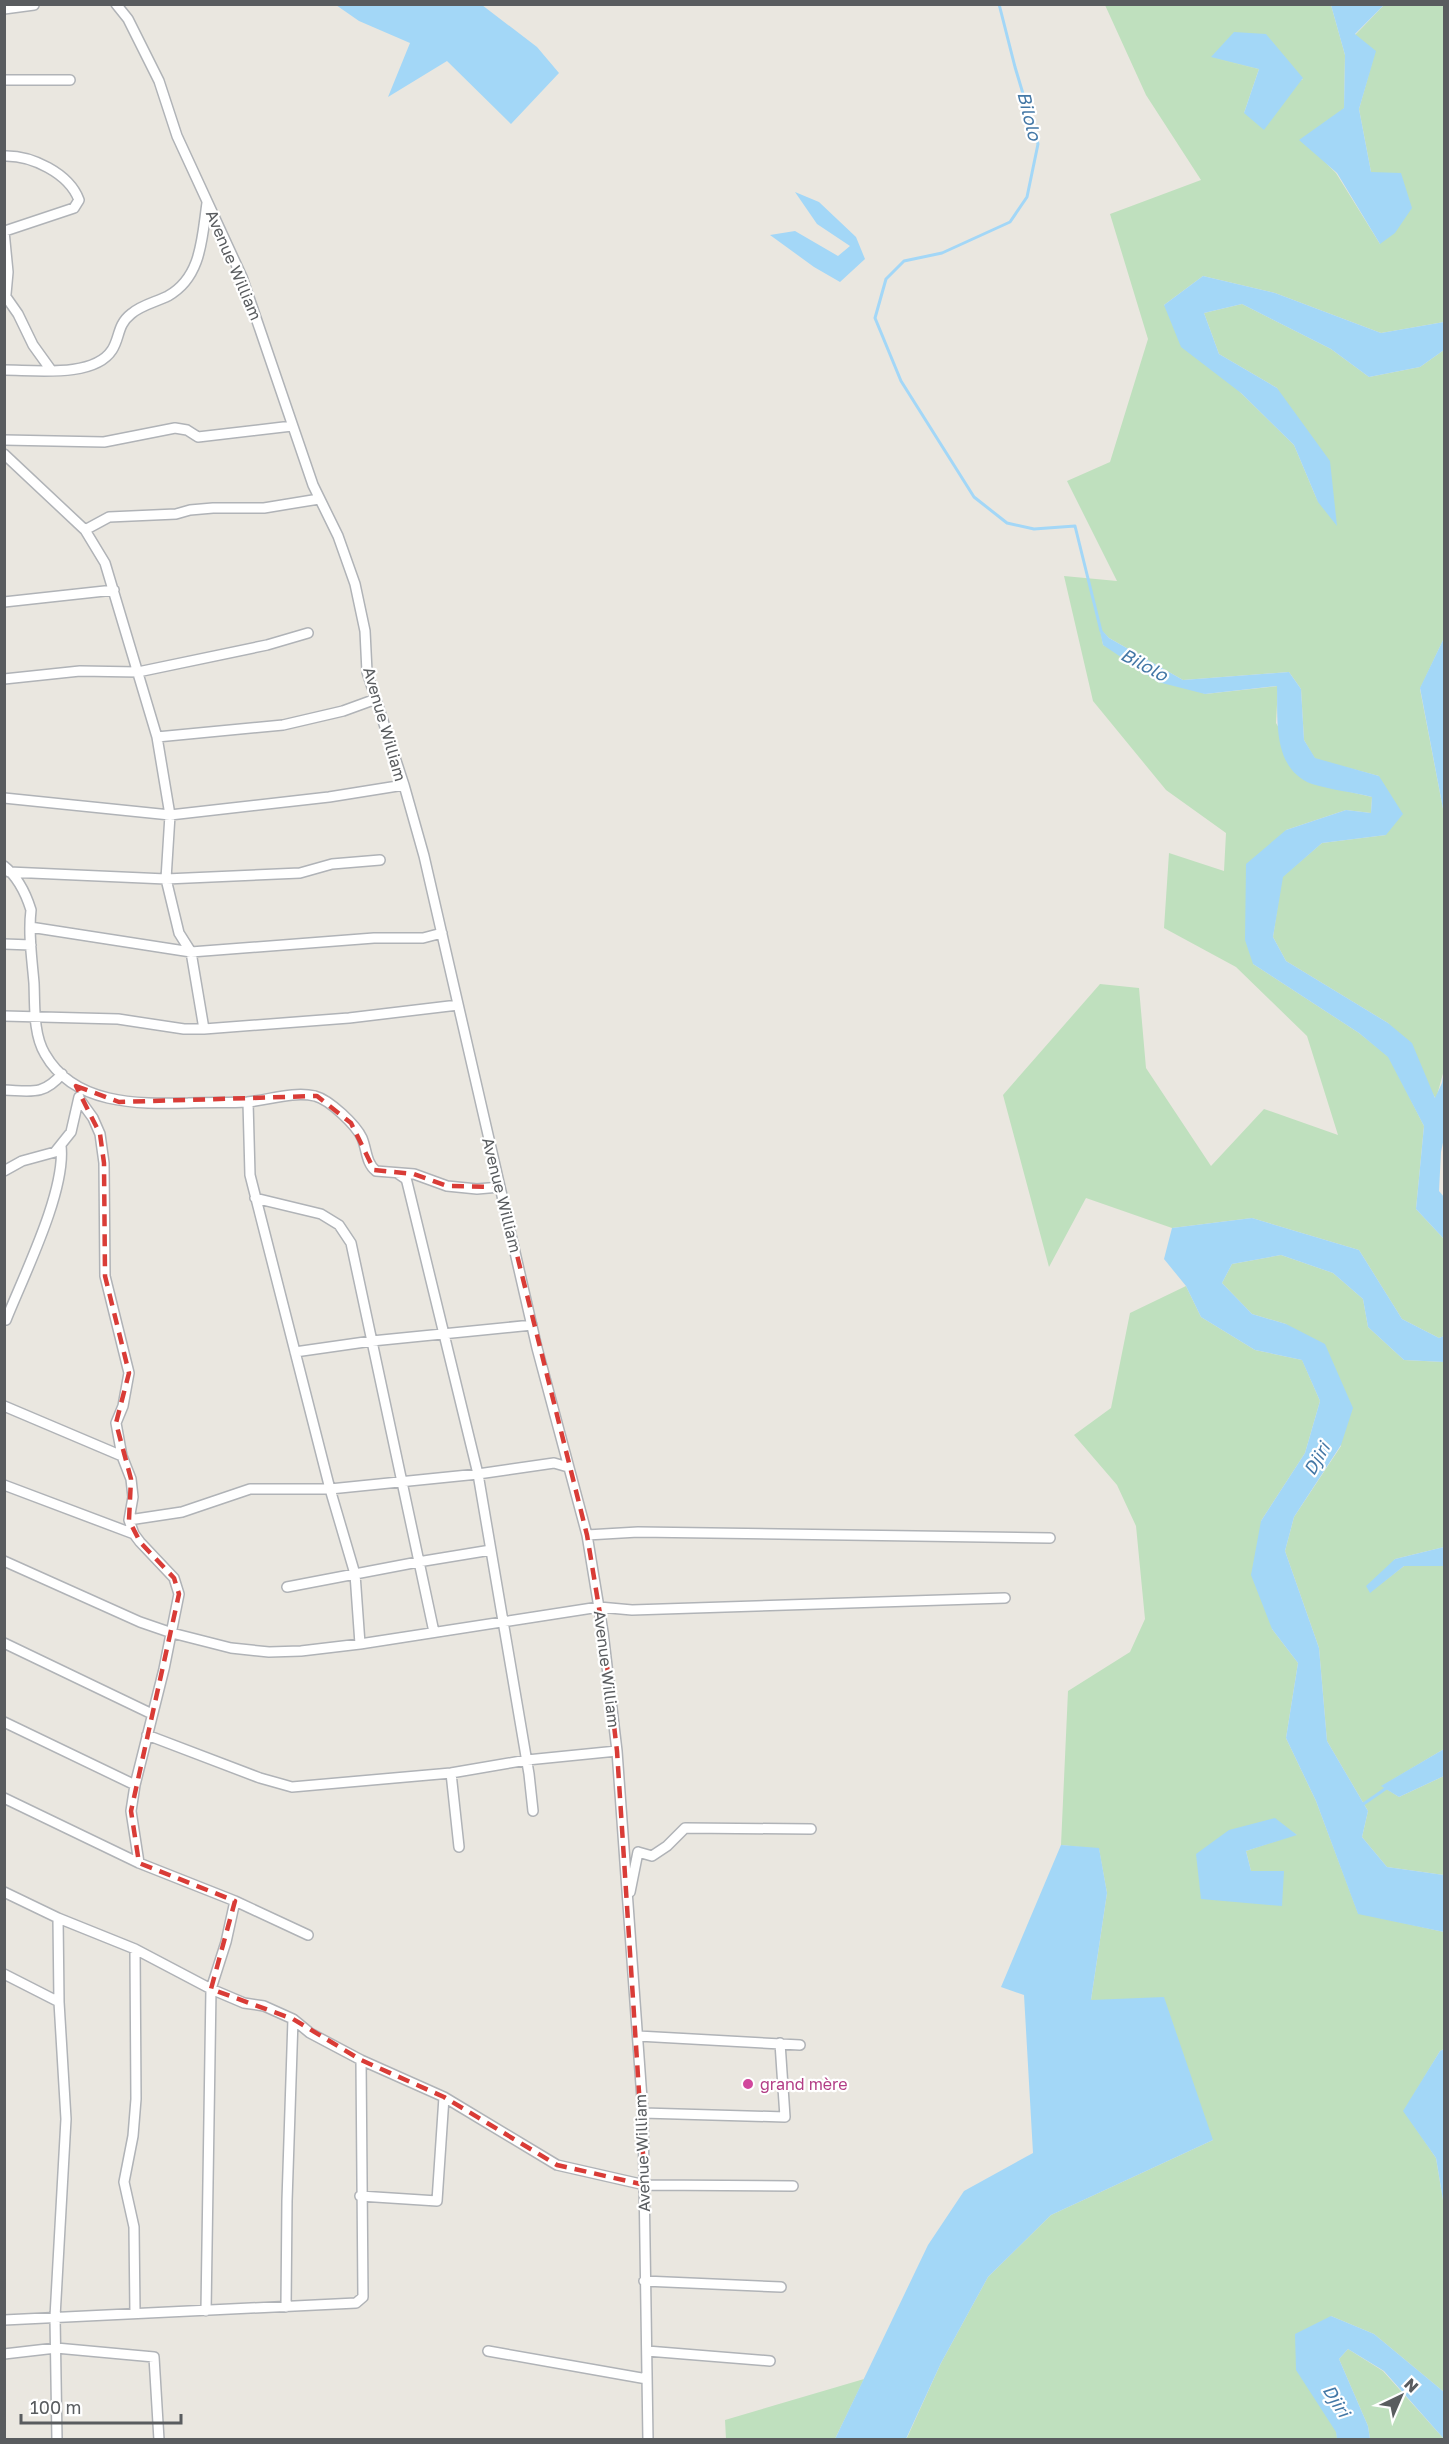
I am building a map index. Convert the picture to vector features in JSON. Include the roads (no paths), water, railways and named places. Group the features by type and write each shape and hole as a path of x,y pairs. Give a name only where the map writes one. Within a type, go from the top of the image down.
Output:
{"street":[{"name":"Avenue William","path":"116,4 128,19 159,81 177,136 242,277 292,426 319,499 338,536 355,584 365,631 367,672 404,785 442,933 532,1325 587,1535 599,1607 617,1751 638,2036 645,2185 644,2281 648,2439"},
{"path":"4,9 34,5"},
{"path":"4,80 70,80"},
{"path":"4,156 27,158 54,172 67,181 79,200 74,208 5,231 8,272 5,294 33,345 51,370"},
{"path":"4,370 89,367 104,361 114,347 118,331 131,314 170,295 186,282 198,258 207,201"},
{"path":"4,440 104,442 175,428 187,430 198,436 292,426"},
{"path":"4,454 85,530 105,563 157,737 170,815 166,879 179,933 191,952 204,1029"},
{"path":"85,530 109,517 176,514 213,508 264,508 319,499"},
{"path":"4,602 114,590"},
{"path":"4,679 80,671 138,672 267,645 308,633"},
{"path":"157,737 283,725 343,711 376,699"},
{"path":"4,798 170,815 318,798 404,785"},
{"path":"7,870 166,879 300,873 332,864 380,860"},
{"path":"7,870 27,896 31,910 31,945 40,1040 45,1054 76,1086 119,1102 248,1102 297,1095 317,1096 351,1123 362,1139 373,1169 381,1173 395,1171 414,1174 447,1186 477,1189 500,1187"},
{"path":"30,927 191,952 374,938 423,938 442,933"},
{"path":"4,944 31,945"},
{"path":"4,1016 36,1015 118,1019 184,1029 204,1029 349,1018 458,1005"},
{"path":"4,1090 34,1091 51,1086 62,1074"},
{"path":"76,1086 80,1100 93,1118 100,1134 104,1163 105,1276 129,1373 123,1406 116,1423 122,1456 131,1479 133,1497 129,1520 134,1533 164,1566 177,1585 179,1594 131,1811 139,1863"},
{"path":"4,1171 22,1161 55,1152 71,1132 72,1119 80,1100"},
{"path":"248,1102 249,1159 255,1198 330,1489 355,1574 360,1644"},
{"path":"6,1320 55,1192 62,1168 61,1146"},
{"path":"395,1171 407,1182 478,1474 527,1760 533,1810"},
{"path":"255,1198 321,1214 339,1225 351,1243 434,1632"},
{"path":"295,1352 372,1341 532,1325"},
{"path":"4,1406 122,1456"},
{"path":"129,1520 182,1512 250,1489 330,1489 478,1474 554,1463 568,1467"},
{"path":"4,1485 134,1533"},
{"path":"587,1535 638,1532 1050,1538"},
{"path":"287,1587 491,1550"},
{"path":"4,1561 140,1622 171,1633 231,1648 269,1652 301,1651 360,1644 599,1607 632,1610 1005,1598"},
{"path":"4,1643 152,1714"},
{"path":"4,1722 135,1785"},
{"path":"147,1735 260,1778 292,1787 451,1773 527,1760 617,1751"},
{"path":"451,1773 459,1847"},
{"path":"4,1798 139,1863 235,1901 308,1935"},
{"path":"627,1902 638,1852 652,1856 667,1846 685,1828 811,1829"},
{"path":"4,1892 135,1949 211,1989 244,2003 264,2006 292,2019 310,2033 361,2060 444,2097 557,2165 645,2185 793,2186"},
{"path":"206,2311 211,1989 226,1942 235,1901"},
{"path":"57,2439 55,2317 66,2119 58,2002 58,1917"},
{"path":"135,1949 136,2099 133,2136 124,2182 134,2227 135,2313"},
{"path":"4,1974 58,2002"},
{"path":"286,2307 292,2019"},
{"path":"638,2036 800,2045"},
{"path":"643,2113 785,2117 780,2043"},
{"path":"4,2320 286,2307 360,2300 363,2297 360,2196 361,2060"},
{"path":"360,2196 437,2201 444,2097"},
{"path":"644,2281 781,2288"},
{"path":"4,2354 56,2348 154,2357 159,2439"},
{"path":"488,2351 647,2379"},
{"path":"647,2351 770,2361"}],"water":[{"path":"336,5 482,5 537,47 559,73 511,124 447,61 388,97 410,43 359,21"},
{"path":"1331,5 1384,5 1355,34 1376,51 1359,109 1371,172 1401,173 1412,208 1395,233 1380,244 1337,173 1299,140 1344,108 1345,55"},
{"path":"1234,32 1266,34 1303,78 1264,130 1244,113 1259,69 1211,57"},
{"path":"795,192 819,202 856,237 865,259 840,282 814,267 770,235 795,231 838,256 850,246 817,224"},
{"path":"1203,276 1275,293 1381,333 1444,322 1444,350 1420,367 1369,377 1331,349 1242,304 1204,313 1219,354 1277,388 1330,461 1337,526 1318,502 1294,445 1241,393 1181,347 1164,305"},
{"path":"1099,627 1109,638 1183,680 1289,672 1301,689 1304,740 1315,758 1379,776 1403,814 1386,835 1322,843 1283,877 1273,937 1286,961 1388,1023 1412,1043 1435,1098 1442,1083 1444,1070 1444,1138 1439,1191 1444,1197 1444,1239 1416,1209 1424,1126 1388,1057 1359,1033 1253,964 1245,940 1246,864 1286,830 1346,810 1371,813 1372,797 1312,784 1299,777 1290,767 1280,742 1277,686 1205,694 1158,682 1103,645"},
{"path":"1444,638 1444,814 1420,688"},
{"name":"Djiri","path":"1252,1218 1359,1250 1402,1319 1439,1338 1444,1336 1444,1362 1404,1360 1368,1327 1363,1299 1333,1273 1281,1255 1232,1264 1222,1283 1252,1314 1286,1324 1325,1344 1353,1408 1341,1445 1294,1517 1285,1551 1319,1648 1327,1741 1368,1811 1362,1837 1387,1867 1444,1875 1444,1932 1358,1914 1316,1801 1286,1738 1298,1663 1272,1629 1251,1575 1261,1521 1305,1453 1320,1401 1302,1360 1255,1350 1201,1317 1186,1286 1164,1259 1172,1228"},
{"path":"1444,1547 1444,1566 1404,1566 1370,1593 1366,1586 1395,1559"},
{"path":"1444,1749 1444,1776 1399,1797 1381,1786"},
{"path":"1275,1818 1297,1835 1246,1851 1251,1871 1284,1871 1282,1906 1201,1899 1196,1854 1229,1830"},
{"path":"1061,1845 1099,1848 1107,1893 1091,2000 1164,1997 1213,2140 1051,2215 988,2277 941,2363 906,2439 835,2439 928,2245 964,2191 1033,2153 1024,1995 1001,1987"},
{"path":"1444,2049 1444,2206 1436,2158 1403,2111 1440,2051"},
{"name":"Djiri","path":"1331,2316 1374,2334 1444,2392 1444,2439 1384,2371 1348,2349 1339,2359 1368,2426 1370,2439 1337,2439 1336,2432 1296,2370 1295,2334"}],"waterway":[{"name":"Bilolo","path":"999,4 1038,144 1027,197 1010,222 942,253 904,261 886,279 875,318 901,381 974,497 1007,523 1034,529 1075,526 1101,631"},
{"path":"1362,1805 1388,1787"}],"place":[{"name":"grand mère","path":"748,2084"}]}
